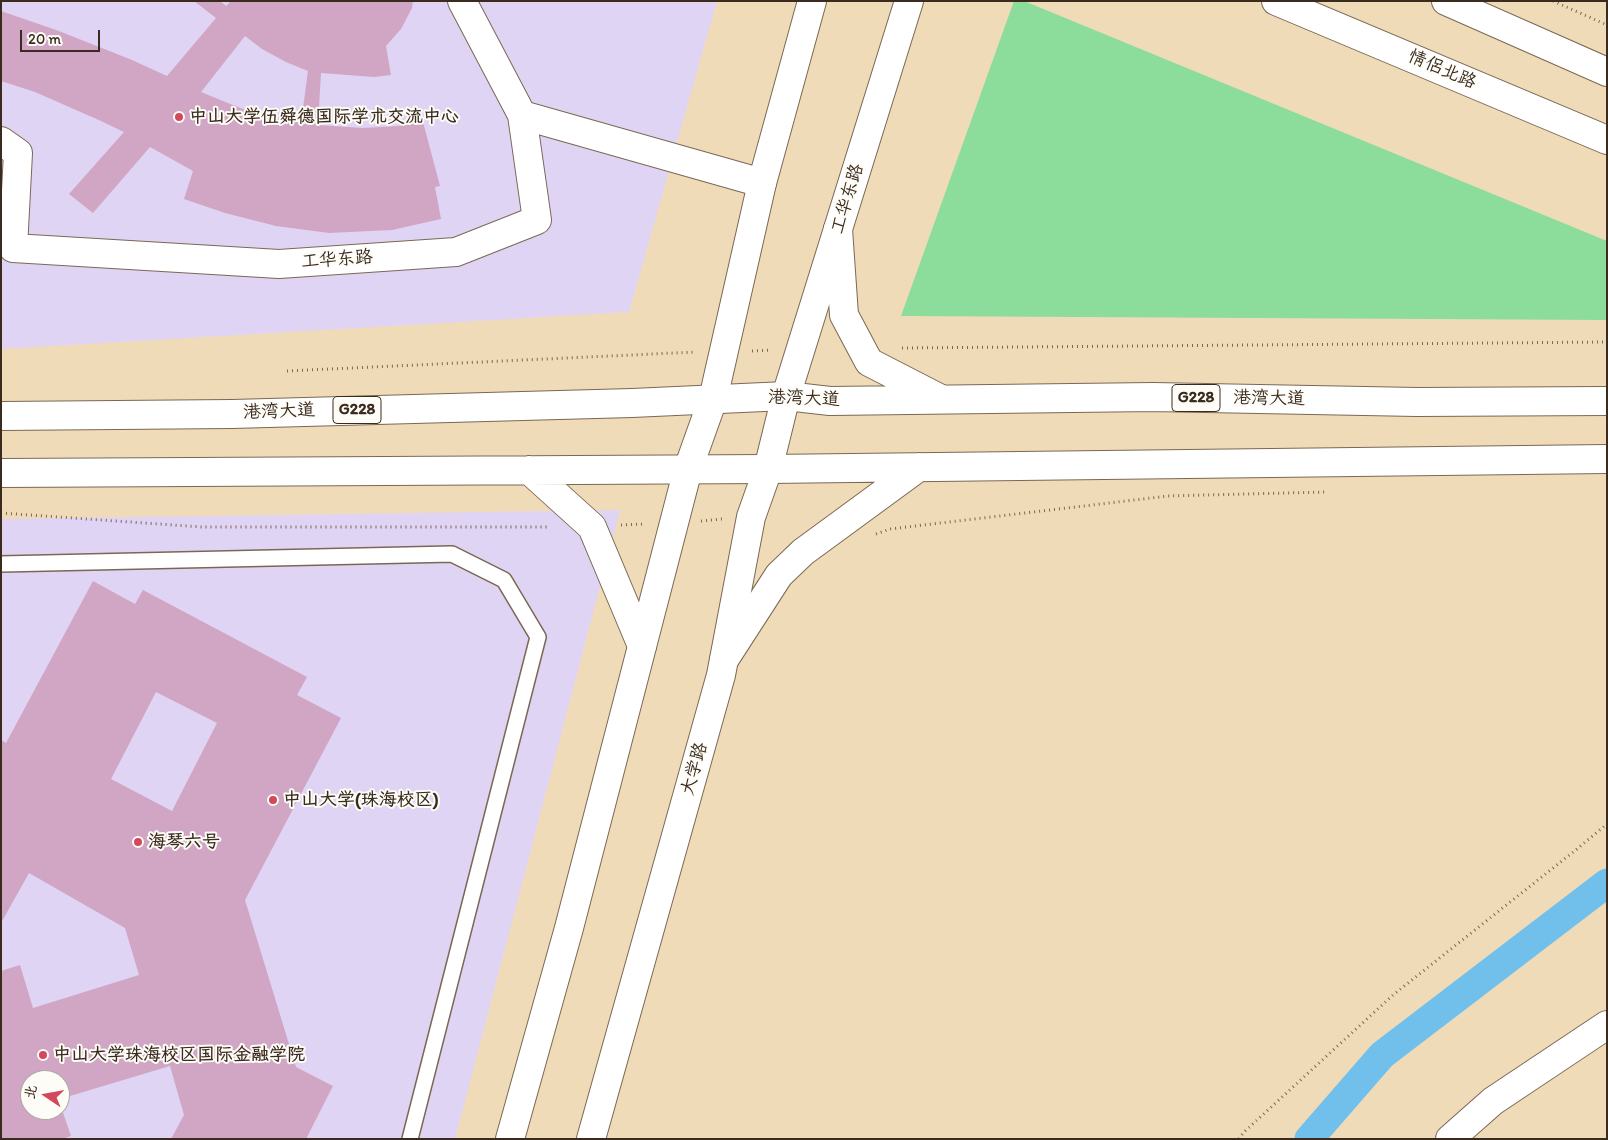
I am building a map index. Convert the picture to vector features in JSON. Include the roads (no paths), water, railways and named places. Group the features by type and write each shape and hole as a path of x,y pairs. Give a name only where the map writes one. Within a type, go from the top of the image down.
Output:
{"main road":[{"name":"工华东路","path":"1,140 18,153 13,248 279,264 456,252 537,220 522,115 462,1"},
{"path":"510,1139 569,928 688,469 713,399 762,183 812,1"},
{"name":"工华东路","path":"786,396 909,1"},
{"name":"情侶北路","path":"1276,1 1607,140"},
{"path":"1446,1 1607,72"},
{"path":"522,115 762,183"},
{"path":"838,229 844,315 869,362 943,400"},
{"name":"港湾大道","path":"1,416 232,414 632,403 786,396 830,401 1153,397 1417,402 1607,401"},
{"name":"大学路","path":"591,1139 716,694 751,517 768,469 786,396"},
{"path":"1,473 768,469 1607,459"},
{"path":"724,660 779,575 803,552 919,467"},
{"path":"529,470 592,526 642,646"},
{"path":"1450,1139 1492,1101 1607,1025"}],"lane":[{"path":"1,564 452,554 504,580 538,637 410,1139"}],"waterway":[{"path":"1309,1139 1382,1055 1607,883"}],"place":[{"name":"中山大学伍舜德国际学术交流中心","path":"179,117"},
{"name":"中山大学(珠海校区)","path":"273,800"},
{"name":"海琴六号","path":"138,842"},
{"name":"中山大学珠海校区国际金融学院","path":"43,1055"}]}
